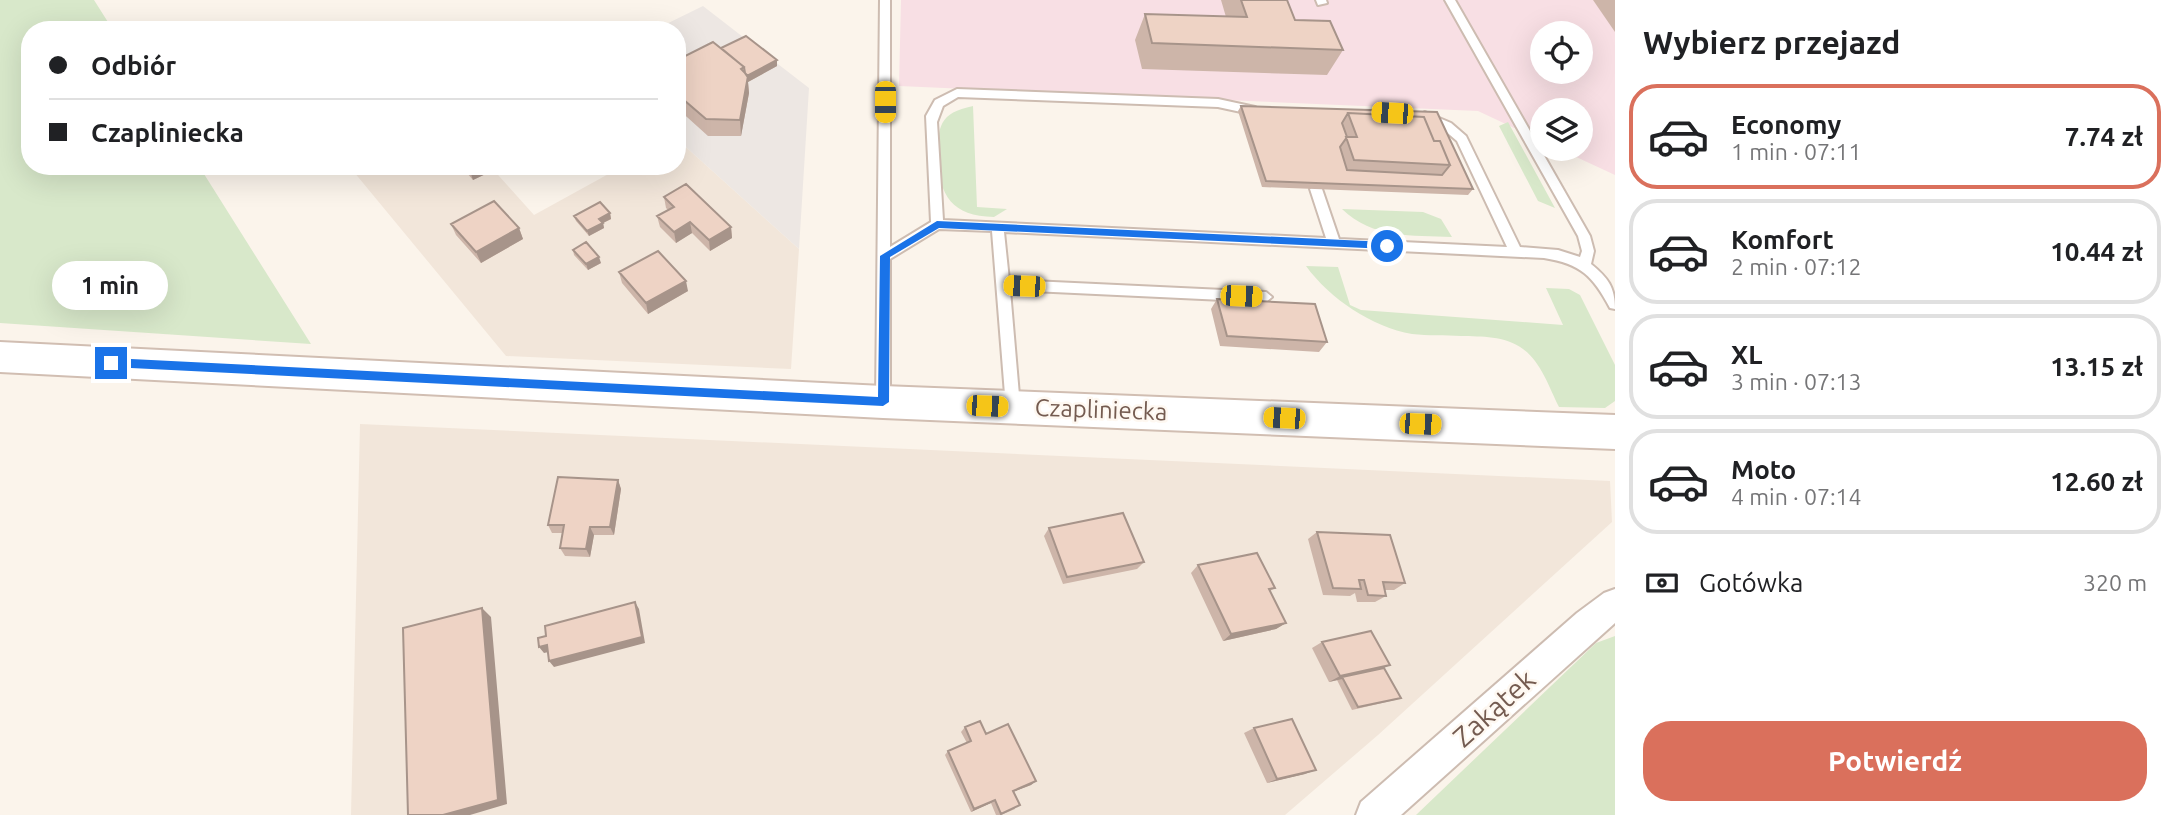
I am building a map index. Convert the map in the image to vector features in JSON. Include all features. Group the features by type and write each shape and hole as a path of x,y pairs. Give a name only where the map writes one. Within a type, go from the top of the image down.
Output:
{"main road":[{"name":"Czapliniecka","path":"0,357 883,402 1615,432"}],"street":[{"name":"Zakątek","path":"1374,815 1588,624 1615,604"}],"lane":[{"path":"883,402 885,0"},
{"path":"1450,0 1584,236 1588,251 1585,264"},
{"path":"937,224 932,111 937,103 957,93 1218,103 1270,113"},
{"path":"1416,114 1441,123 1462,139 1516,253"},
{"path":"1316,189 1334,243"},
{"path":"885,256 937,224 1562,255 1585,264 1602,280 1615,304"},
{"path":"998,228 1013,407"},
{"path":"1002,285 1266,297"}],"shaded area":[{"path":"901,0 1615,0 1615,175 1585,161 1593,161 1593,98 1530,98 1530,135 1478,111 899,86"},
{"path":"703,6 809,88 799,249 686,147 686,21 672,21"},
{"path":"686,147 799,249 791,369 506,356 356,175 498,175 534,215 607,175 686,175"},
{"path":"360,424 1610,481 1612,522 1378,735 1285,815 351,815"}],"green space":[{"path":"0,0 94,0 107,21 21,21 21,175 205,175 311,344 0,323"},
{"path":"973,106 977,207 1007,209 994,217 968,213 958,208 945,193 941,183 938,157 940,129 947,117"},
{"path":"1508,122 1555,208 1538,201 1499,126"},
{"path":"1342,209 1423,212 1441,219 1452,237 1380,231 1354,219"},
{"path":"1306,266 1338,267 1350,305 1361,310 1563,325 1546,288 1569,289 1580,295 1615,365 1615,401 1605,408 1559,407 1535,361 1516,344 1493,338 1412,334 1382,325 1353,310 1327,290"},
{"path":"1615,636 1615,815 1416,815 1596,643"}],"building":[{"path":"1241,0 1287,0 1295,20 1330,21 1343,50 1152,43 1145,14 1247,17"},
{"path":"746,36 777,60 747,76 744,67 721,48"},
{"path":"713,42 744,67 741,69 748,76 740,120 706,119 686,102 686,56"},
{"path":"1241,106 1437,112 1473,189 1266,181","holes":["1348,113 1424,117 1434,141 1440,141 1450,165 1442,175 1347,170 1340,147 1347,137 1342,123"]},
{"path":"1348,113 1424,117 1434,141 1440,141 1450,165 1354,160 1346,137 1357,137"},
{"path":"686,184 731,227 709,240 690,222 674,232 657,216 674,207 664,197"},
{"path":"494,201 519,228 476,252 451,224"},
{"path":"600,202 610,213 599,219 603,223 587,231 574,216"},
{"path":"586,242 599,257 586,264 573,250"},
{"path":"658,251 686,281 646,303 619,272"},
{"path":"1217,299 1315,304 1327,342 1227,336"},
{"path":"558,477 618,480 610,527 590,527 586,549 560,548 564,525 548,525"},
{"path":"1123,513 1144,562 1067,577 1049,528"},
{"path":"1317,532 1390,535 1405,583 1383,582 1386,596 1368,595 1364,580 1359,580 1361,589 1333,588"},
{"path":"1257,553 1275,588 1269,589 1286,623 1231,634 1198,565"},
{"path":"635,602 642,637 549,661 547,645 539,647 538,638 546,636 545,626"},
{"path":"482,608 498,800 443,815 408,815 403,628"},
{"path":"1371,631 1390,665 1340,676 1322,642"},
{"path":"1384,668 1401,698 1358,707 1342,677"},
{"path":"1292,719 1316,770 1277,779 1254,728"},
{"path":"980,721 986,734 1008,724 1036,781 1013,791 1020,805 1001,814 995,800 974,809 948,751 971,741 965,727"}],"route":[{"path":"111,363 883,402 885,256 937,224 1387,246"}]}
